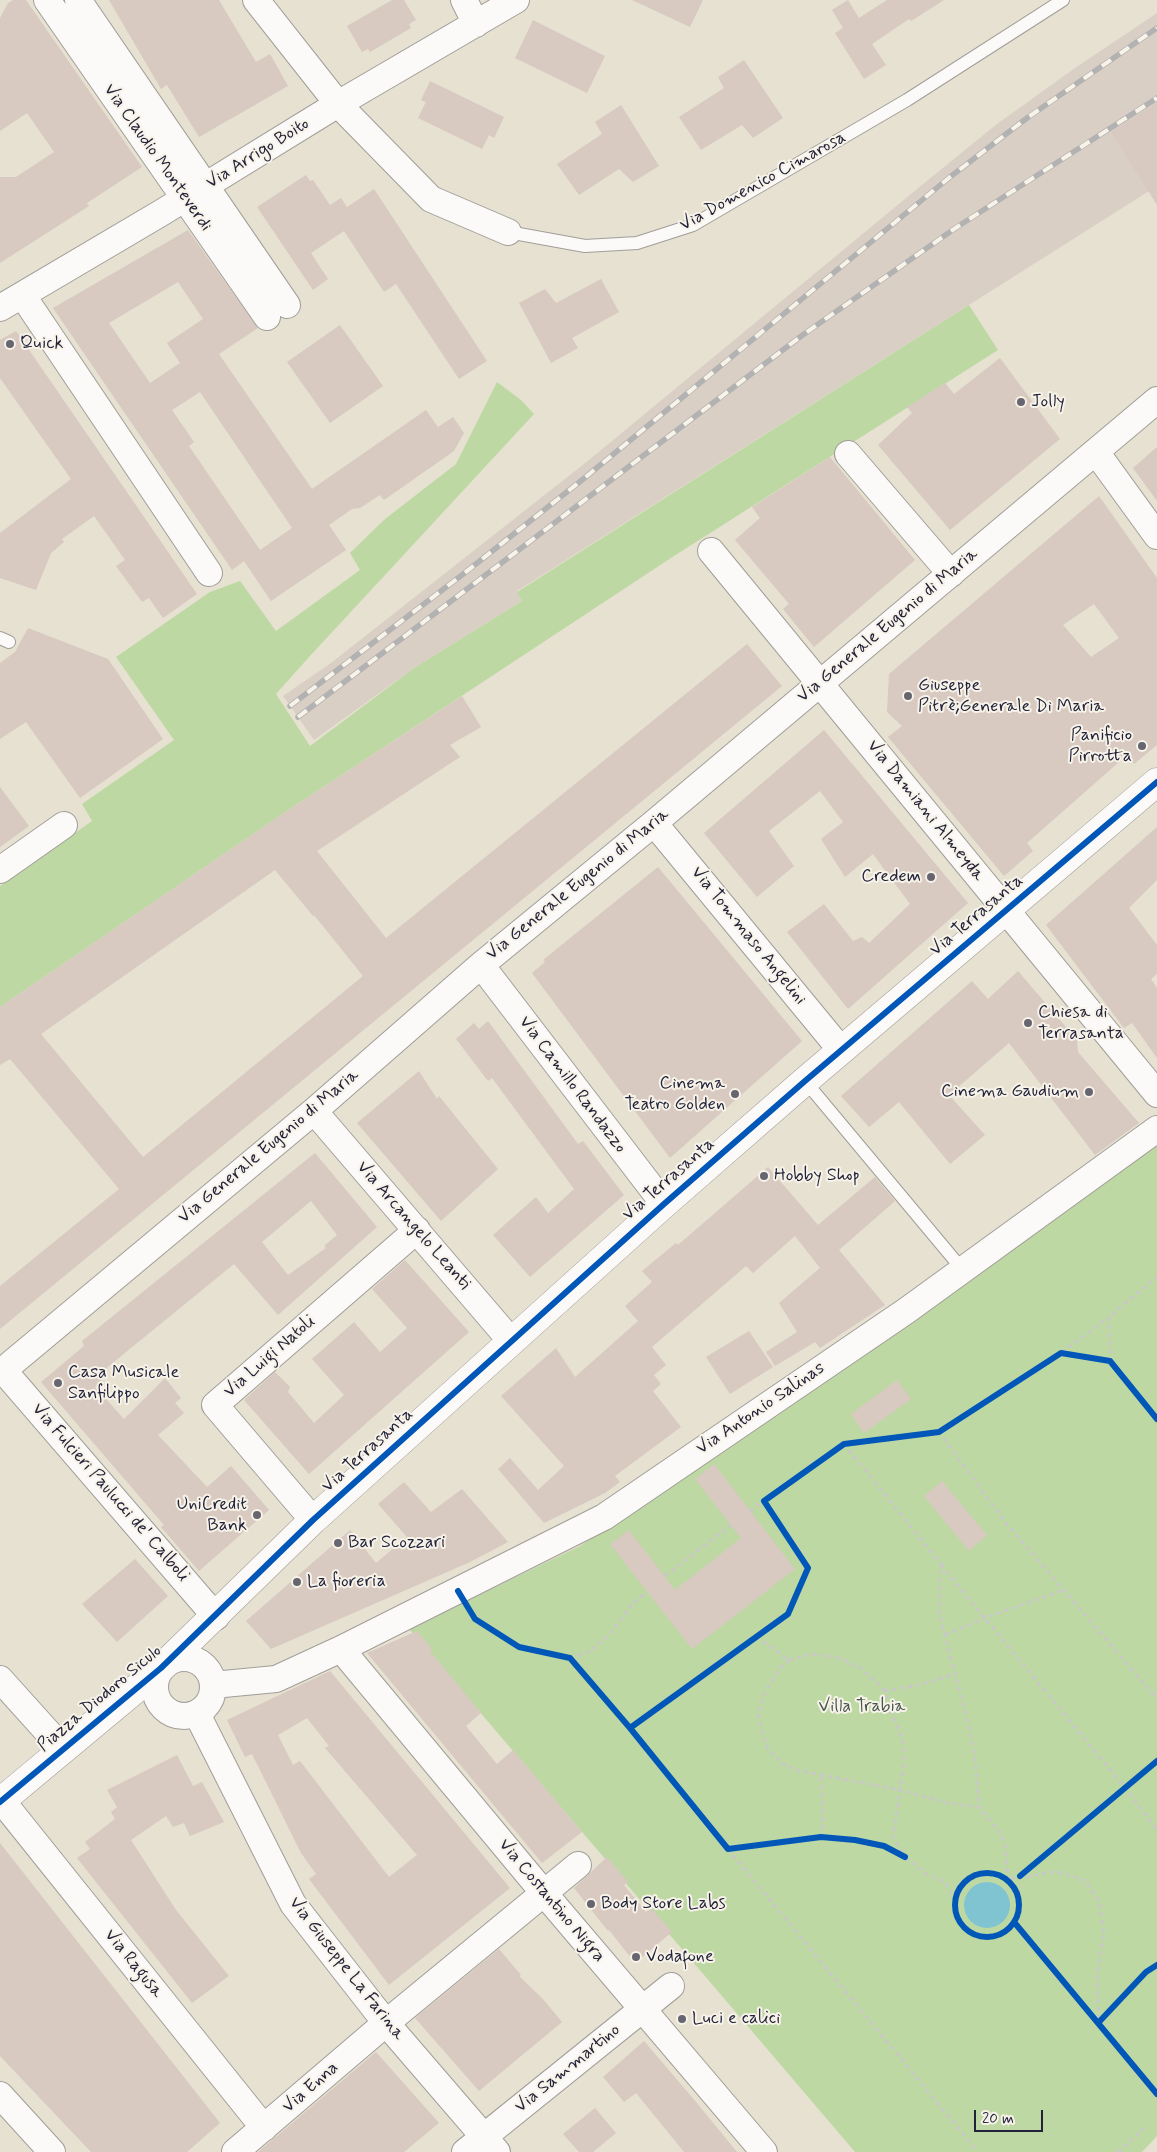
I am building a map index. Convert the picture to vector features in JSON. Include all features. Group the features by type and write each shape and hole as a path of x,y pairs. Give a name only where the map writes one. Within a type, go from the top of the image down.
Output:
{"street":[{"name":"Via Claudio Monteverdi","path":"47,0 196,192"},
{"name":"Via Claudio Monteverdi","path":"78,0 196,192 277,311"},
{"name":"Via Domenico Cimarosa","path":"256,0 338,104 431,199 508,232"},
{"path":"464,0 476,24"},
{"name":"Via Arrigo Boito","path":"0,308 196,192 338,104 516,0"},
{"path":"23,296 209,573"},
{"name":"Via Generale Eugenio di Maria","path":"2,1371 314,1111 480,965 654,823 819,682 951,574 1157,400"},
{"path":"1096,452 1157,536"},
{"path":"848,454 951,574"},
{"name":"Via Damiani Almeyda","path":"711,552 1157,1094"},
{"name":"Via Terrasanta","path":"216,1617 313,1520 664,1204 841,1050 1157,782"},
{"name":"Via Tommaso Angelini","path":"654,823 841,1050"},
{"path":"0,870 64,825"},
{"name":"Via Camillo Randazzo","path":"480,965 664,1204"},
{"name":"Via Arcangelo Leanti","path":"314,1111 511,1341"},
{"name":"Via Antonio Salinas","path":"341,1649 604,1517 906,1311 1157,1129"},
{"name":"Via Luigi Natoli","path":"313,1520 215,1405 417,1230"},
{"name":"Via Fulcieri Paulucci de' Calboli","path":"2,1371 216,1617"},
{"name":"Piazza Diodoro Siculo","path":"1,1802 161,1668 216,1617"},
{"path":"213,1685 276,1679 341,1649"},
{"name":"Via Costantino Nigra","path":"341,1649 543,1892 764,2152"},
{"path":"178,1658 188,1658 197,1661 205,1667 213,1685 209,1702 197,1714 188,1717 177,1716 160,1706 154,1687 156,1677 161,1668 178,1658"},
{"path":"0,1678 63,1749"},
{"name":"Via Giuseppe La Farina","path":"197,1714 293,1904 482,2147"},
{"name":"Via Ragusa","path":"1,1802 264,2128"},
{"name":"Via Enna","path":"235,2152 386,2023 578,1865"},
{"name":"Via Sammartino","path":"482,2147 671,1986"},
{"path":"0,2095 52,2152"}],"lane":[{"name":"Via Domenico Cimarosa","path":"508,232 585,246 637,243 693,225 907,100 1062,0"},
{"path":"805,1081 962,1269"}],"path":[{"path":"750,1511 844,1444 939,1432 1061,1353 1109,1317 1157,1277"},
{"path":"1109,1317 1110,1362 1157,1419"},
{"path":"1061,1353 1110,1362"},
{"path":"939,1432 1006,1523 1157,1699"},
{"path":"844,1444 1126,1788 1157,1830"},
{"path":"630,1728 788,1614 808,1568 764,1501"},
{"path":"665,1576 731,1525"},
{"path":"941,1564 939,1613 975,1756 979,1807 1002,1835 1008,1876 1006,1879"},
{"path":"945,1635 985,1618 1063,1590"},
{"path":"458,1591 475,1619 519,1647 570,1658 589,1652 610,1634 632,1604 647,1592"},
{"path":"757,1636 789,1660"},
{"path":"905,1857 893,1838 900,1790 904,1745 882,1686 860,1668 840,1658 812,1654 789,1660 779,1669 766,1692 758,1714 768,1749 782,1764 800,1771 900,1790 948,1802 979,1807"},
{"path":"570,1658 630,1728 978,2152"},
{"path":"884,1691 919,1685 955,1674"},
{"path":"1020,1876 1157,1762"},
{"path":"821,1774 823,1822 821,1837"},
{"path":"728,1849 821,1837 855,1840 884,1846 905,1857 927,1874 945,1882 956,1900"},
{"path":"1006,1879 1049,1872 1074,1876 1089,1886 1099,1901 1104,1933 1097,1975 1099,2022"},
{"path":"979,1874 998,1875 1006,1879 1017,1894 1019,1904 1014,1922 999,1935 980,1936 971,1933 958,1919 955,1909 956,1900 964,1883 979,1874"},
{"path":"1014,1922 1157,2094"},
{"path":"1099,2022 1146,1972 1157,1965"},
{"path":"1118,2152 1144,2128"}],"shaded area":[{"path":"1157,13 1157,186 517,591 522,601 414,668 314,740 283,696 331,663 589,460 997,124 1075,68"}],"green space":[{"path":"969,305 998,350 674,556 284,813 0,1007 0,886 92,821 82,804 174,740 116,657 210,592 240,581 276,631 360,570 350,553 385,519 456,464 497,382 521,400 534,414 276,694 310,746 414,668 522,601 517,592"},
{"name":"Villa Trabia","path":"1157,1143 1157,2136 1142,2152 855,2152 409,1629 580,1546"}],"water":[{"path":"987,1882 1000,1886 1006,1892 1010,1905 1006,1918 1000,1924 987,1928 974,1924 968,1918 964,1905 968,1892 974,1886"}],"building":[{"path":"13,0 26,0 142,167 87,203 89,206 0,263 0,177 16,177 54,152 27,113 0,131 0,18 8,3"},
{"path":"109,0 219,0 256,62 270,54 288,86 199,137 167,85 161,89"},
{"path":"392,0 404,0 416,20 409,24 411,28 370,52 368,49 362,52 347,26"},
{"path":"632,0 703,0 690,27"},
{"path":"848,0 859,18 887,0 944,0 911,21 909,19 872,44 886,65 864,79 835,33 843,28 832,10"},
{"path":"533,20 605,56 587,93 515,58"},
{"path":"744,60 783,118 753,138 742,125 701,150 679,117 724,88 718,77"},
{"path":"430,81 504,117 494,138 489,135 482,149 418,118 426,102 421,100"},
{"path":"1157,103 1157,205 1111,132"},
{"path":"621,105 659,166 633,182 619,169 579,195 557,164 602,134 595,122"},
{"path":"306,175 310,181 313,180 330,205 341,198 347,207 374,189 487,361 459,379 396,284 384,292 344,231 311,253 328,279 313,290 257,207"},
{"path":"188,230 258,328 219,354 312,489 426,410 438,427 453,417 464,433 454,451 384,500 380,495 360,508 352,509 329,525 346,550 271,601 244,561 232,570 53,308","holes":["178,282 203,319 167,343 180,363 150,383 109,323","200,392 292,528 260,550 189,446 194,442 172,410"]},
{"path":"601,279 619,312 572,338 578,348 551,363 519,303 545,289 556,303"},
{"path":"340,325 383,386 330,423 287,362"},
{"path":"16,331 197,594 163,618 149,598 142,602 116,566 125,560 94,516 62,539 64,542 51,553 36,590 0,578 0,533 71,479 0,378 0,340"},
{"path":"1000,358 1060,439 950,530 878,445 912,413 907,407 945,383 954,394"},
{"path":"1157,447 1157,501 1133,468"},
{"path":"830,457 915,560 814,647 783,609 789,604 735,540 760,518 752,507"},
{"path":"1099,496 1157,578 1157,745 1134,764 1127,755 1027,843 1033,851 1004,876 888,737 902,726 887,712 889,674","holes":["1094,604 1119,638 1091,657 1063,625"]},
{"path":"28,628 108,659 163,739 80,798 26,722 0,739 0,663 15,652"},
{"path":"747,644 782,686 0,1329 0,1286 119,1189 10,1059 0,1065 0,1007 284,813 462,696 481,727 450,745 460,757 317,851 386,938","holes":["275,870 363,976 143,1157 41,1034"]},
{"path":"824,730 968,903 848,1009 787,932 824,904 853,941 862,937 869,943 910,904 873,854 845,877 821,839 843,822 820,791 769,831 794,866 757,897 704,833"},
{"path":"0,787 29,826 0,847"},
{"path":"1157,827 1157,880 1129,908 1157,945 1157,974 1151,979 1157,988 1157,1058 1132,1023 1124,1028 1046,925"},
{"path":"658,867 802,1041 670,1158 532,973 545,962 543,960"},
{"path":"1018,971 1077,1040 1078,1052 1139,1123 1095,1155 1009,1043 949,1095 985,1135 950,1164 899,1102 869,1127 841,1096 972,981 988,999"},
{"path":"488,1021 578,1144 583,1141 624,1195 530,1277 493,1235 536,1197 548,1213 574,1189 492,1078 488,1081 456,1039 474,1023 479,1029"},
{"path":"419,1071 437,1099 439,1096 498,1169 441,1221 357,1123"},
{"path":"315,1153 377,1227 278,1315 234,1264 104,1370 108,1374 95,1387 124,1419 165,1378 181,1398 175,1403 184,1413 158,1435 207,1487 231,1466 269,1510 199,1571 161,1527 164,1525 41,1382 84,1346 82,1341","holes":["311,1201 337,1235 324,1246 326,1248 288,1275 262,1242"]},
{"path":"768,1167 818,1225 875,1177 895,1201 839,1250 885,1305 820,1348 815,1342 775,1366 766,1352 797,1332 779,1303 820,1268 795,1236 753,1273 746,1266 652,1347 666,1365 654,1375 661,1384 653,1391 681,1427 615,1476 620,1482 605,1493 544,1523 498,1469 510,1458 538,1490 564,1466 501,1396 556,1348 575,1377 638,1321 625,1306 652,1282 642,1271 676,1243 678,1245"},
{"path":"405,1260 469,1332 309,1474 244,1400 275,1372 290,1387 288,1392 314,1423 344,1395 312,1359 354,1322 380,1352 407,1328 372,1289"},
{"path":"749,1331 773,1367 730,1394 706,1357"},
{"path":"897,1380 911,1399 864,1433 851,1414"},
{"path":"714,1464 795,1569 692,1649 610,1544 629,1530 675,1590 741,1538 695,1479"},
{"path":"942,1481 987,1535 969,1551 924,1496"},
{"path":"404,1482 431,1512 462,1489 508,1542 470,1562 271,1649 246,1621 350,1530 376,1563 407,1537 378,1504"},
{"path":"135,1559 168,1596 117,1642 82,1604"},
{"path":"417,1631 432,1649 430,1651 481,1713 466,1726 497,1764 513,1750 582,1832 542,1863 367,1653"},
{"path":"330,1671 510,1888 389,1985 309,1879 316,1874 301,1853 252,1754 245,1757 227,1720","holes":["307,1718 329,1746 325,1748 417,1855 389,1877 300,1761 293,1765 278,1735"]},
{"path":"177,1755 193,1786 202,1782 224,1822 190,1836 184,1823 173,1827 166,1816 131,1840 176,1910 229,1976 192,2003 77,1858 90,1849 85,1842 115,1819 111,1812 117,1807 107,1790"},
{"path":"0,1843 220,2123 187,2152 91,2152 0,2056"},
{"path":"607,1857 628,1882 624,1885 646,1912 651,1908 672,1932 635,1963 574,1888"},
{"path":"499,1949 521,1975 519,1976 542,1998 562,2022 479,2091 415,2018"},
{"path":"644,2041 737,2152 684,2152 636,2093 624,2102 603,2077"},
{"path":"376,2052 439,2123 404,2152 258,2152"},
{"path":"595,2108 616,2133 593,2152 579,2152 563,2134"}],"railway":[{"path":"290,706 462,575 582,480 950,177 1027,118 1157,28"},
{"path":"298,717 804,334 957,227 1157,98"}],"cycle path":[{"path":"0,1802 161,1668 313,1520 664,1204 805,1081 1157,782"},
{"path":"630,1728 788,1614 808,1568 764,1501 844,1444 939,1432 1061,1353 1110,1361 1157,1419"},
{"path":"458,1591 475,1619 519,1647 570,1658 630,1728 728,1849 821,1837 855,1840 884,1846 905,1857"},
{"path":"1020,1876 1157,1761"},
{"path":"987,1873 1005,1879 1013,1887 1019,1905 1013,1923 1005,1931 987,1937 969,1931 961,1923 955,1905 961,1887 969,1879 987,1873"},
{"path":"1014,1922 1157,2094"},
{"path":"1099,2022 1146,1972 1157,1965"}],"place":[{"name":"Quick","path":"10,344"},
{"name":"Jolly","path":"1021,402"},
{"name":"Giuseppe Pitrè;Generale Di Maria","path":"908,696"},
{"name":"Panificio Pirrotta","path":"1142,746"},
{"name":"Credem","path":"931,877"},
{"name":"Chiesa di Terrasanta","path":"1028,1023"},
{"name":"Cinema Gaudium","path":"1089,1092"},
{"name":"Cinema Teatro Golden","path":"735,1094"},
{"name":"Hobby Shop","path":"764,1176"},
{"name":"Casa Musicale Sanfilippo","path":"58,1383"},
{"name":"UniCredit Bank","path":"257,1515"},
{"name":"Bar Scozzari","path":"338,1543"},
{"name":"La fioreria","path":"297,1582"},
{"name":"Body Store Labs","path":"591,1904"},
{"name":"Vodafone","path":"636,1957"},
{"name":"Luci e calici","path":"682,2019"}]}
